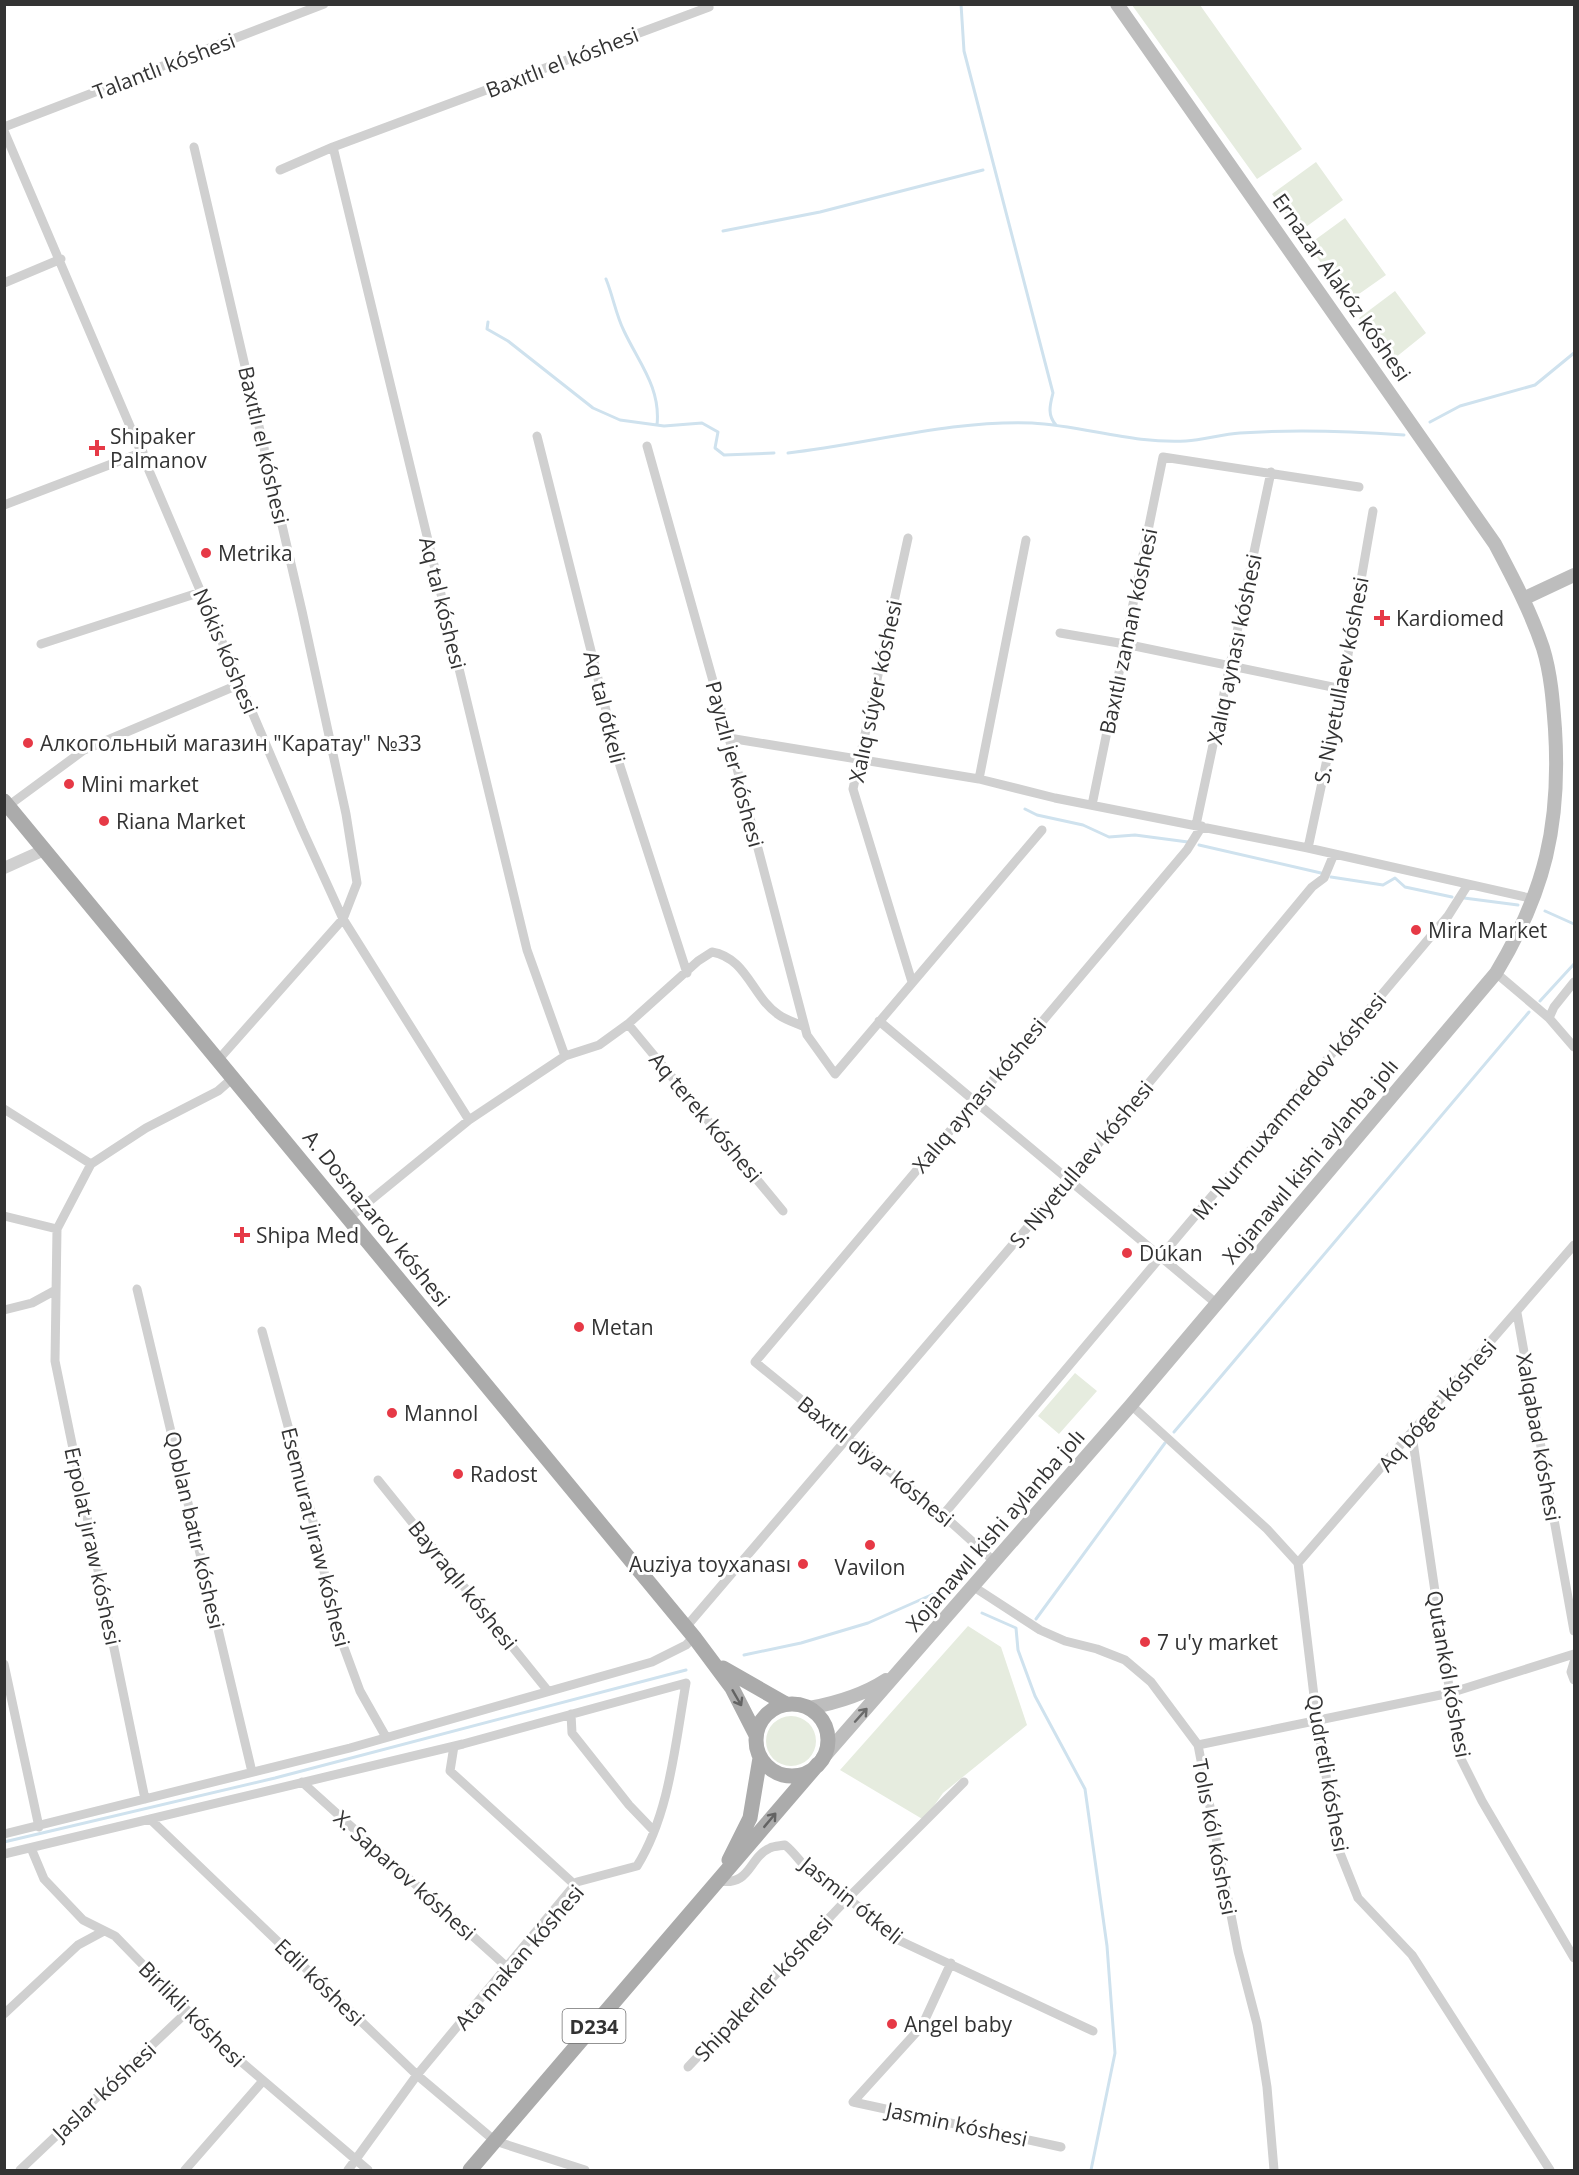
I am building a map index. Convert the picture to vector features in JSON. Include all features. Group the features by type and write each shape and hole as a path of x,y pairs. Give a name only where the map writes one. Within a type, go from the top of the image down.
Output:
{"main road":[{"name":"Ernazar Alakóz kóshesi","path":"1117,4 1488,534 1523,599"},
{"path":"1523,599 1575,574"},
{"name":"Xojanawıl kishi aylanba jolı","path":"470,2170 820,1762 996,1563 1496,973 1521,931 1534,899 1546,860 1554,810 1556,753 1552,688 1543,648 1523,599"},
{"name":"A. Dosnazarov kóshesi","path":"6,804 350,1217 715,1663"},
{"path":"715,1663 744,1683 786,1704"},
{"path":"715,1663 732,1688 756,1735 760,1758"},
{"name":"Xojanawıl kishi aylanba jolı","path":"810,1708 832,1704 859,1694 900,1671"},
{"path":"756,1735 766,1714 786,1704"},
{"name":"D234","path":"786,1704 810,1708"},
{"path":"810,1708 819,1716 828,1737 820,1762"},
{"name":"Xojanawıl kishi aylanba jolı","path":"718,1881 750,1818 760,1758"},
{"name":"D234","path":"760,1758 767,1766 787,1775 809,1771 820,1762"}],"street":[{"name":"Talantlı kóshesi","path":"4,129 324,4"},
{"name":"Baxıtlı el kóshesi","path":"280,170 333,147 709,7 708,4"},
{"name":"Nókis kóshesi","path":"4,129 240,684 343,919 469,1120"},
{"name":"Baxıtlı el kóshesi","path":"194,147 301,605 346,814 357,883 343,919"},
{"name":"Aq tal kóshesi","path":"333,147 527,950 565,1056"},
{"path":"4,283 61,259"},
{"name":"Aq tal ótkeli","path":"537,436 620,766 687,973"},
{"name":"Payızlı jer kóshesi","path":"647,447 729,738 807,1035 835,1074 879,1021"},
{"path":"4,505 143,452"},
{"name":"Baxıtlı zaman kóshesi","path":"1092,805 1163,457 1271,472"},
{"path":"1271,472 1359,487"},
{"name":"Xalıq aynası kóshesi","path":"754,1362 1187,850 1199,826 1271,472"},
{"name":"S. Niyetullaev kóshesi","path":"1308,848 1342,689 1373,511"},
{"name":"Xalıq súyer kóshesi","path":"908,537 853,789 912,982"},
{"path":"979,779 1026,540"},
{"path":"41,644 201,592"},
{"path":"1060,633 1125,644 1342,689"},
{"path":"6,804 84,750 240,684"},
{"path":"729,738 979,779 1054,798 1308,848 1467,886 1534,899"},
{"path":"1042,830 879,1021 1217,1304"},
{"path":"4,868 44,850"},
{"name":"S. Niyetullaev kóshesi","path":"4,1834 39,1827 386,1737 652,1662 686,1645 690,1632 849,1438 1312,887 1324,878 1334,854"},
{"name":"M. Nurmuxammedov kóshesi","path":"943,1515 1448,916 1467,886"},
{"path":"219,1059 343,919"},
{"path":"350,1217 469,1120 565,1056 599,1045 628,1024 712,952 724,954 739,965 755,990 778,1014 805,1027"},
{"path":"1496,973 1549,1018 1575,1047"},
{"path":"1549,1018 1554,1007 1575,982"},
{"name":"Aq terek kóshesi","path":"628,1024 783,1210"},
{"path":"4,1216 57,1229 91,1164 147,1128 218,1090 234,1077"},
{"path":"4,1109 91,1164"},
{"name":"Erpolat jıraw kóshesi","path":"57,1229 54,1291 55,1361 146,1799"},
{"name":"Aq bóget kóshesi","path":"1298,1563 1412,1435 1575,1245"},
{"name":"Qoblan batır kóshesi","path":"137,1289 252,1772"},
{"path":"4,1310 32,1303 54,1291"},
{"name":"Xalqabad kóshesi","path":"1517,1313 1575,1631"},
{"name":"Esemurat jıraw kóshesi","path":"262,1331 309,1503 336,1626 360,1691 386,1737"},
{"name":"Baxıtlı diyar kóshesi","path":"754,1362 943,1515 996,1563"},
{"path":"1131,1405 1268,1529 1298,1563"},
{"name":"Qutankól kóshesi","path":"1412,1435 1459,1755 1482,1801 1575,1958"},
{"name":"Bayraqlı kóshesi","path":"378,1480 548,1691"},
{"name":"Qudretli kóshesi","path":"1298,1563 1317,1720 1338,1848 1358,1898 1412,1955 1550,2170"},
{"name":"Tolıs kól kóshesi","path":"974,1587 1040,1630 1065,1641 1097,1649 1125,1660 1151,1682 1198,1746 1238,1951 1257,2024 1267,2087 1274,2170"},
{"path":"1198,1746 1450,1693 1575,1654"},
{"path":"1575,1662 1571,1672 1575,1680"},
{"path":"4,1664 39,1827"},
{"name":"Ata makan kóshesi","path":"348,2170 417,2075 575,1885 621,1869 637,1866 645,1852 669,1782 686,1683 571,1714"},
{"path":"4,1854 454,1746 571,1714 572,1733 629,1805 653,1830"},
{"path":"454,1746 450,1771 575,1885"},
{"name":"X. Saparov kóshesi","path":"302,1782 508,1968"},
{"name":"Shipakerler kóshesi","path":"688,2067 848,1898 964,1782"},
{"name":"Edil kóshesi","path":"150,1819 417,2075 495,2141"},
{"name":"Jasmin ótkeli","path":"718,1881 731,1883 740,1879 768,1848 784,1845 794,1851 805,1867 874,1916 896,1939 1093,2031"},
{"name":"Birlikli kóshesi","path":"31,1848 44,1879 83,1920 115,1936 262,2082 368,2170"},
{"path":"4,2014 78,1945 104,1931"},
{"name":"Jasmin kóshesi","path":"951,1963 922,2026 854,2102 1061,2147"},
{"name":"Jaslar kóshesi","path":"20,2170 188,2011"},
{"path":"185,2170 262,2082"},
{"path":"495,2141 585,2170"}],"shaded area":[{"path":"1132,5 1200,5 1302,149 1257,179"},
{"path":"1316,162 1343,200 1299,232 1272,194"},
{"path":"1345,218 1386,275 1349,301 1308,245"},
{"path":"1395,291 1426,333 1390,362 1359,318"},
{"path":"1075,1373 1097,1391 1059,1434 1038,1416"},
{"path":"968,1626 1001,1647 1027,1725 943,1793 924,1820 840,1770"},
{"path":"791,1716 800,1718 811,1727 816,1741 814,1750 805,1761 791,1766 782,1764 771,1755 766,1741 768,1732 777,1721"}],"waterway":[{"path":"961,4 964,51 1053,393 1050,414 1056,425"},
{"path":"723,231 820,212 983,170"},
{"path":"606,279 621,325 652,387 656,399 657,425"},
{"path":"488,322 487,329 508,341 593,408 620,420 664,426 702,423 718,432 715,448 724,455 774,453"},
{"path":"1430,422 1460,406 1535,385 1574,353"},
{"path":"788,453 940,429 1001,423 1051,425 1167,441 1282,431 1404,435"},
{"path":"1025,809 1037,815 1083,825 1109,837 1135,835 1188,842"},
{"path":"1199,845 1321,873"},
{"path":"1331,877 1383,885 1395,878 1405,887 1452,897"},
{"path":"1464,898 1518,905"},
{"path":"1545,911 1574,924"},
{"path":"1540,1001 1574,964"},
{"path":"1174,1432 1529,1012"},
{"path":"1036,1619 1165,1443"},
{"path":"744,1655 801,1643 868,1623 947,1588"},
{"path":"982,1613 1016,1628 1018,1650 1035,1696 1085,1789 1107,1946 1115,2053 1091,2170"},
{"path":"4,1842 275,1778 686,1670"}],"place":[{"name":"Shipaker Palmanov","path":"97,448"},
{"name":"Metrika","path":"206,553"},
{"name":"Kardiomed","path":"1382,618"},
{"name":"Алкогольный магазин \"Каратау\" №33","path":"28,743"},
{"name":"Mini market","path":"69,784"},
{"name":"Riana Market","path":"104,821"},
{"name":"Mira Market","path":"1416,930"},
{"name":"Shipa Med","path":"242,1235"},
{"name":"Dúkan","path":"1127,1253"},
{"name":"Metan","path":"579,1327"},
{"name":"Mannol","path":"392,1413"},
{"name":"Radost","path":"458,1474"},
{"name":"Vavilon","path":"870,1545"},
{"name":"Auziya toyxanası","path":"803,1564"},
{"name":"7 u'y market","path":"1145,1642"},
{"name":"Angel baby","path":"892,2024"}]}
